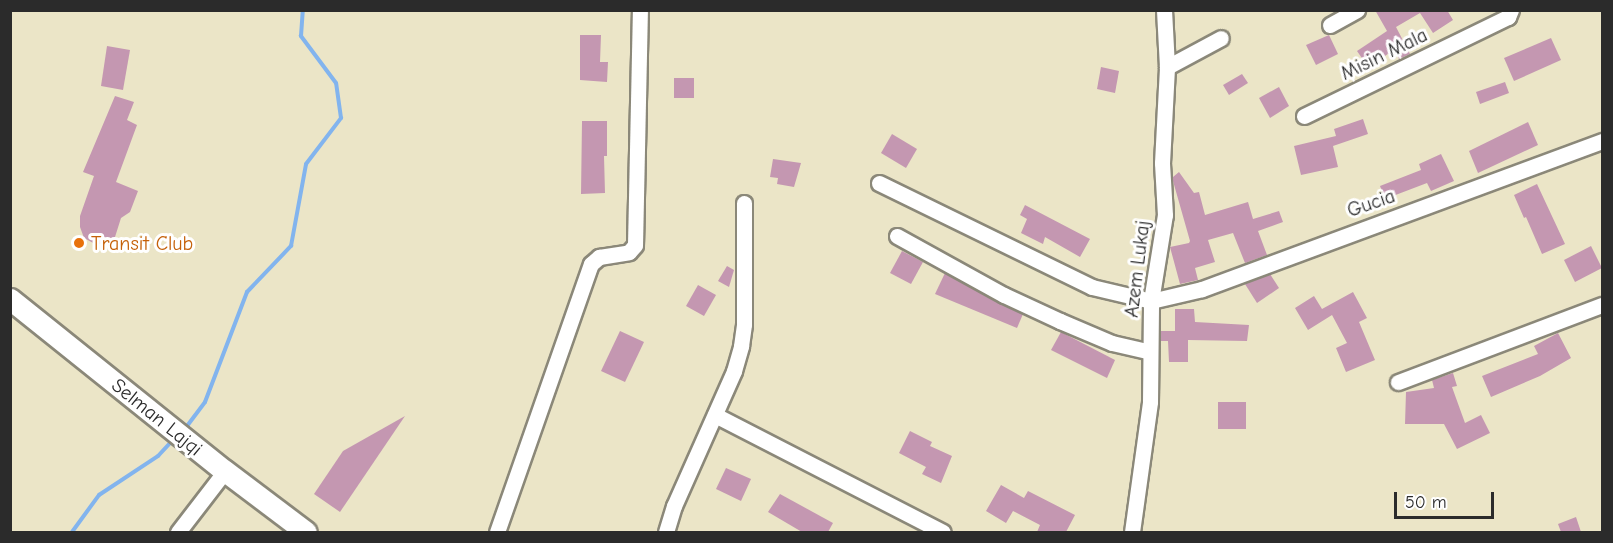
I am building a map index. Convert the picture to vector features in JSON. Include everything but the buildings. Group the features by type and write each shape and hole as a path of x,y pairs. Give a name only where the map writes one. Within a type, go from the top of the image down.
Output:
{"street":[{"path":"497,532 591,264 599,257 629,252 635,245 640,10"},
{"name":"Azem Lukaj","path":"1132,532 1150,402 1151,301 1165,215 1162,128 1167,67 1164,10"},
{"path":"1330,26 1357,10"},
{"name":"Misin Mala","path":"1304,116 1509,17 1511,10"},
{"path":"1167,67 1221,38"},
{"name":"Gucia","path":"1151,301 1202,289 1602,141"},
{"path":"879,183 1092,286 1151,301"},
{"path":"666,532 674,506 734,371 744,324 744,202"},
{"path":"897,236 1004,295 1060,321 1113,343 1150,352"},
{"name":"Selman Lajqi","path":"10,298 225,471 306,532"},
{"path":"1398,382 1602,305"},
{"path":"715,415 943,532"},
{"path":"178,532 225,471"}],"waterway":[{"path":"184,430 205,402 247,292 291,246 306,164 341,118 336,83 301,36 303,10"},
{"path":"72,532 99,495 158,456 174,439"}],"place":[{"name":"Transit Club","path":"79,243"}]}
